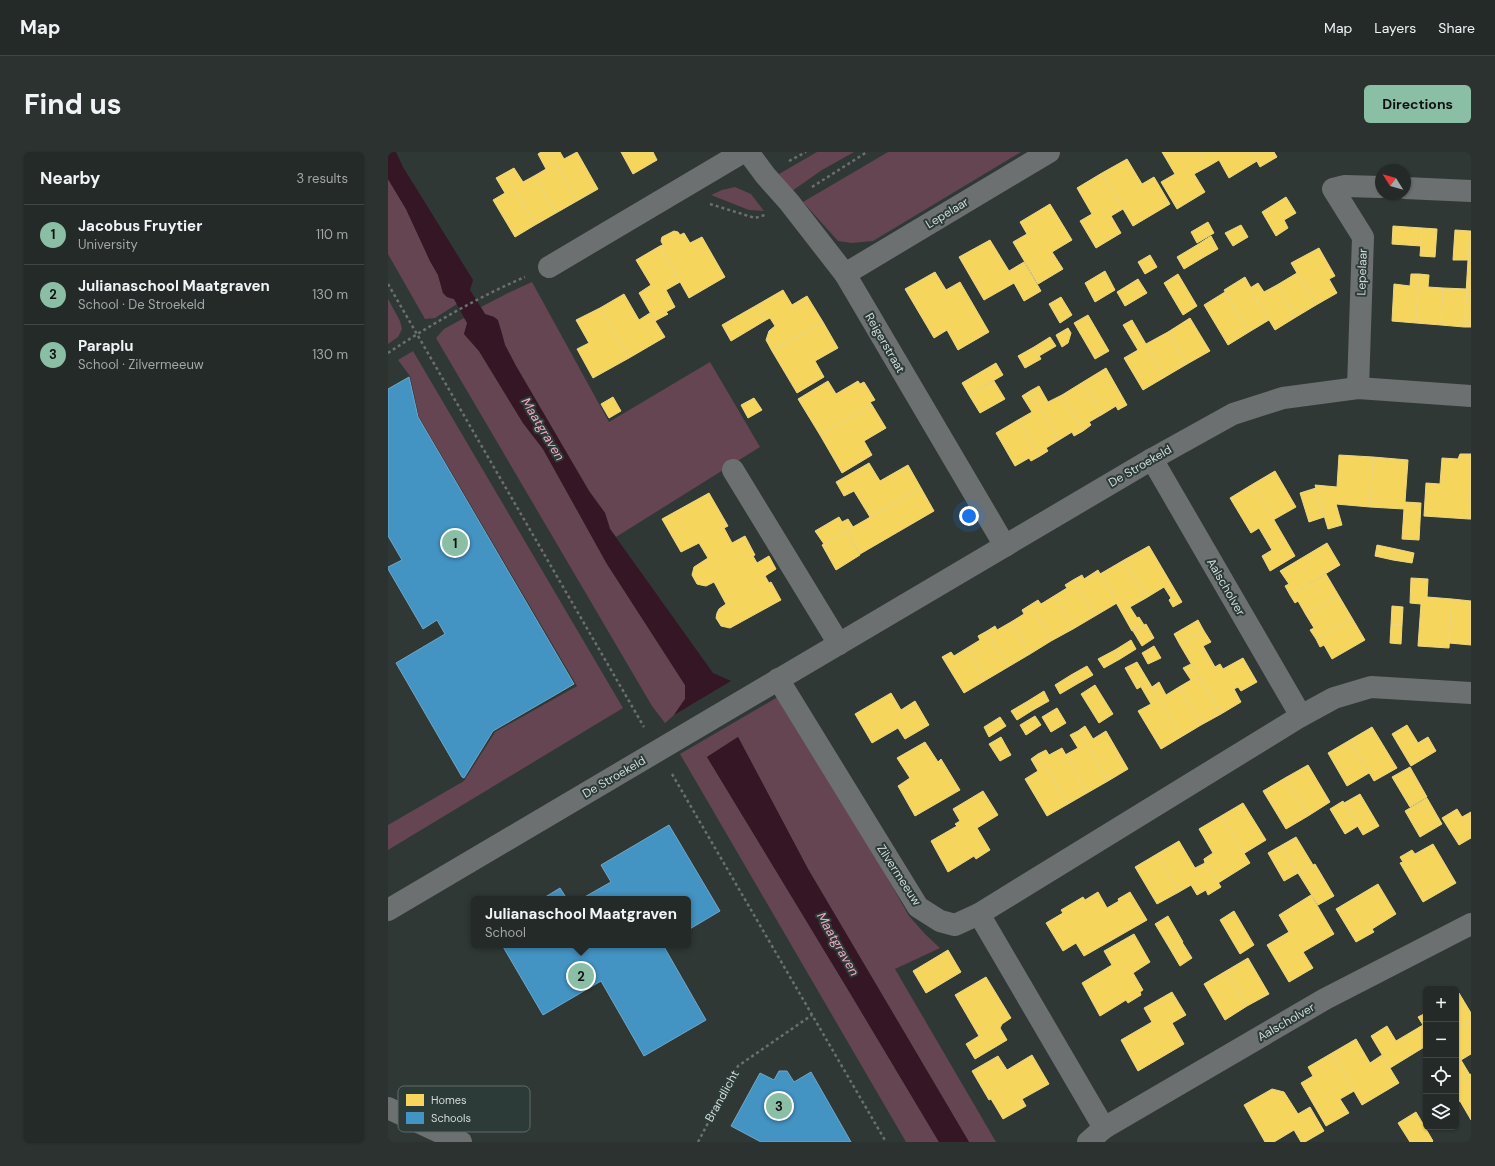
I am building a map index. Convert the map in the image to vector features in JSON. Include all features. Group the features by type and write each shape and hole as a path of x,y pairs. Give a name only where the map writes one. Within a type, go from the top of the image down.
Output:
{"street":[{"path":"549,267 743,152"},
{"name":"Reigerstraat","path":"748,152 764,175 789,202 844,274 1005,546"},
{"name":"Lepelaar","path":"844,274 1049,152"},
{"name":"Lepelaar","path":"1358,388 1363,237 1333,189 1345,186 1375,187"},
{"path":"1411,188 1471,191"},
{"name":"De Stroekeld","path":"388,910 1152,459 1233,414 1284,398 1358,388 1471,396"},
{"name":"Aalscholver","path":"1152,459 1301,716"},
{"path":"733,470 839,644"},
{"name":"Zilvermeeuw","path":"778,679 918,907 940,921 956,925 979,914"},
{"path":"1096,1135 979,914 1301,716 1334,698 1371,687 1471,693"},
{"name":"Aalscholver","path":"1096,1135 1325,1000 1468,931"},
{"path":"388,1108 398,1113"},
{"path":"440,1132 461,1142"}],"path":[{"path":"388,284 417,334"},
{"path":"388,354 417,334 496,289"},
{"name":"Brandlicht","path":"698,1142 738,1066 812,1015"}],"shaded area":[{"path":"817,152 854,152 822,170 792,191 779,174"},
{"path":"888,152 1021,152 873,241 852,243 838,241 803,202"},
{"path":"388,179 406,209 438,275 443,293 447,297 454,299 457,304 435,318 425,319 388,254"},
{"path":"735,187 751,194 764,211 749,210 711,195 722,190"},
{"path":"532,282 609,422 710,362 760,447 616,537 610,529 605,513 589,491 516,366 505,345 501,330 494,317 485,314 481,307"},
{"path":"388,299 400,321 402,329 398,337 388,344"},
{"path":"464,318 468,323 464,334 479,351 523,423 543,449 607,564 685,685 685,699 674,715 665,723 652,706 436,338 444,329"},
{"path":"413,351 623,708 388,850 388,825 464,781 495,732 577,686 419,417 410,376 398,360"},
{"path":"783,694 909,916 940,948 895,969 996,1142 969,1142 808,869 738,737 707,757 939,1142 906,1142 680,754"}],"water":[{"name":"Maatgraven","path":"388,152 396,152 403,167 473,280 470,290 485,314 498,320 505,345 516,366 589,491 605,513 610,529 713,673 731,681 674,715 685,699 685,685 607,564 543,449 523,423 479,351 464,334 467,323 454,299 447,297 443,293 438,275 406,209 388,179"},
{"name":"Maatgraven","path":"738,737 808,869 969,1142 939,1142 707,757"}],"building: Homes":[{"path":"541,152 549,152 577,201 556,213 534,176 546,169 538,154"},
{"path":"549,152 560,152 564,159 577,152 598,189 577,201"},
{"path":"621,152 653,152 657,160 633,174"},
{"path":"1162,152 1198,152 1207,167 1194,174 1205,192 1177,209 1161,182 1175,174"},
{"path":"1198,152 1252,152 1257,161 1229,178 1219,160 1207,167"},
{"path":"1252,152 1274,152 1277,157 1260,167"},
{"path":"1127,159 1142,184 1154,177 1170,204 1133,226 1102,173"},
{"path":"514,168 523,182 534,176 556,213 535,225 505,173"},
{"path":"505,173 535,225 515,237 493,200 505,193 496,178"},
{"path":"1102,173 1123,209 1111,216 1121,233 1096,248 1080,221 1092,214 1077,188"},
{"path":"1286,197 1296,213 1284,220 1288,228 1276,236 1262,212"},
{"path":"1050,204 1072,240 1052,252 1063,269 1038,284 1013,242 1027,234 1020,222"},
{"path":"1208,222 1214,233 1197,243 1191,232"},
{"path":"1241,225 1248,237 1233,246 1225,233"},
{"path":"1393,226 1422,228 1421,246 1392,244"},
{"path":"1422,228 1437,229 1435,257 1420,256"},
{"path":"1455,230 1470,231 1468,260 1453,260"},
{"path":"674,231 678,232 680,235 684,233 690,243 702,237 725,277 689,298 660,246 663,245 661,241 662,237"},
{"path":"1471,231 1471,261 1468,260"},
{"path":"1211,236 1218,249 1204,257 1197,245"},
{"path":"990,240 1009,271 1024,262 1041,291 1024,301 1014,283 984,300 959,257"},
{"path":"1197,245 1204,257 1184,269 1177,257"},
{"path":"660,246 680,282 666,290 675,307 666,312 668,314 655,321 639,293 651,285 636,260"},
{"path":"1319,248 1335,276 1329,279 1337,293 1316,305 1291,263"},
{"path":"1150,255 1157,267 1145,274 1138,262"},
{"path":"1468,260 1471,261 1471,327 1464,327"},
{"path":"1105,271 1115,290 1095,302 1085,283"},
{"path":"935,272 946,290 960,282 989,332 958,350 947,330 934,338 905,289"},
{"path":"1297,273 1316,305 1296,317 1277,285"},
{"path":"1178,274 1197,306 1183,315 1164,283"},
{"path":"1411,274 1419,274 1416,323 1392,321 1394,284 1410,286"},
{"path":"1419,274 1429,275 1428,287 1443,288 1441,325 1416,323"},
{"path":"1245,277 1269,320 1249,332 1224,290"},
{"path":"1138,279 1147,293 1125,306 1117,292"},
{"path":"1258,283 1264,292 1277,285 1296,317 1275,330 1250,288"},
{"path":"1443,288 1467,289 1464,327 1441,325"},
{"path":"783,290 792,305 807,296 823,322 772,351 766,340 769,331 775,326 770,318 766,320 757,305"},
{"path":"1225,292 1249,332 1228,345 1204,305"},
{"path":"624,294 639,320 650,313 665,337 629,358 600,308"},
{"path":"1061,297 1072,315 1060,323 1049,304"},
{"path":"757,305 766,320 731,341 722,325"},
{"path":"600,308 629,358 593,378 577,349 589,343 576,320"},
{"path":"1088,315 1109,351 1095,359 1074,323"},
{"path":"1190,318 1210,351 1187,364 1168,332"},
{"path":"1132,320 1165,377 1143,390 1124,358 1138,350 1123,325"},
{"path":"823,322 838,348 815,361 824,377 797,393 772,351"},
{"path":"1068,328 1071,333 1068,343 1062,347 1056,335"},
{"path":"1168,332 1187,364 1165,377 1146,344"},
{"path":"1050,337 1056,346 1039,356 1034,347"},
{"path":"1034,347 1041,359 1025,368 1018,356"},
{"path":"996,363 1003,375 969,395 962,383"},
{"path":"1106,368 1127,405 1118,410 1116,406 1103,414 1083,382"},
{"path":"828,381 836,394 858,381 860,384 864,382 875,400 870,402 872,405 820,435 798,399"},
{"path":"994,381 1005,399 980,413 969,395"},
{"path":"1083,382 1103,414 1089,422 1091,425 1083,431 1062,395"},
{"path":"1039,386 1048,402 1062,395 1083,431 1074,436 1072,432 1059,440 1030,391"},
{"path":"1030,391 1059,440 1046,448 1048,451 1040,456 1018,420 1032,412 1022,396"},
{"path":"613,397 621,411 609,418 601,404"},
{"path":"754,398 762,410 748,418 741,405"},
{"path":"872,405 886,428 864,441 872,455 842,473 820,435"},
{"path":"1018,420 1040,456 1031,461 1029,458 1015,466 996,433"},
{"path":"1460,454 1471,454 1469,519 1424,516 1426,483 1440,484 1442,458 1458,459"},
{"path":"1339,455 1373,457 1370,507 1336,504 1342,525 1328,529 1315,485 1337,487"},
{"path":"1373,457 1408,460 1405,502 1421,503 1419,540 1402,539 1404,509 1370,507"},
{"path":"869,463 880,481 908,465 921,488 870,517 854,491 844,496 836,482"},
{"path":"1275,471 1296,507 1273,520 1253,484"},
{"path":"1253,484 1295,556 1270,571 1262,556 1272,550 1259,528 1251,533 1230,498"},
{"path":"1471,484 1471,519 1469,519"},
{"path":"921,488 934,511 860,554 846,531"},
{"path":"1316,488 1324,517 1309,522 1300,493"},
{"path":"709,493 728,526 724,528 732,543 745,536 755,555 753,556 757,563 769,556 776,569 765,576 769,583 771,582 781,600 730,628 721,626 716,618 719,609 726,604 714,582 706,586 697,584 692,575 694,567 708,558 699,543 681,552 662,519"},
{"path":"839,517 842,522 848,519 853,527 824,544 815,531"},
{"path":"846,531 860,555 836,570 822,545"},
{"path":"1327,543 1340,565 1290,595 1285,586 1289,584 1280,571"},
{"path":"1377,545 1396,549 1393,560 1375,556"},
{"path":"1149,546 1182,602 1173,607 1169,600 1171,598 1164,587 1146,598 1124,560"},
{"path":"1396,549 1414,553 1412,563 1393,560"},
{"path":"1124,560 1146,598 1130,607 1137,618 1139,617 1144,625 1132,631 1100,574"},
{"path":"1098,570 1117,603 1095,616 1073,580 1082,575 1084,579"},
{"path":"1326,574 1339,596 1306,615 1298,601 1295,603 1290,595"},
{"path":"1411,578 1428,579 1427,597 1452,599 1449,648 1418,646 1421,604 1410,603"},
{"path":"1073,580 1095,616 1073,629 1054,596 1067,588 1065,585"},
{"path":"1054,596 1073,629 1051,641 1030,605 1038,600 1041,604"},
{"path":"1339,596 1352,618 1316,639 1310,630 1314,628 1306,615"},
{"path":"1452,599 1471,601 1471,645 1449,643"},
{"path":"1030,605 1051,641 1030,654 1011,622 1024,614 1022,610"},
{"path":"1392,606 1403,607 1402,625 1391,625"},
{"path":"1352,618 1365,640 1332,659 1324,645 1320,647 1316,639"},
{"path":"1198,620 1204,631 1180,645 1174,634"},
{"path":"1011,622 1030,654 1008,667 987,631 995,626 997,630"},
{"path":"1146,624 1154,638 1142,646 1133,631"},
{"path":"1391,625 1402,625 1401,644 1390,643"},
{"path":"987,631 1008,667 986,680 967,648 980,640 978,636"},
{"path":"1204,631 1211,642 1203,646 1215,667 1220,664 1223,669 1243,658 1257,682 1241,691 1238,687 1234,689 1241,702 1221,714 1180,645"},
{"path":"1131,640 1136,649 1120,659 1115,650"},
{"path":"1154,646 1161,658 1148,664 1142,653"},
{"path":"967,648 986,680 964,693 942,657 951,652 954,656"},
{"path":"1115,650 1120,659 1104,668 1098,659"},
{"path":"1137,662 1149,682 1137,689 1125,668"},
{"path":"1191,664 1221,714 1201,725 1179,687 1191,680 1183,668"},
{"path":"1087,666 1093,675 1077,684 1071,675"},
{"path":"1071,675 1077,684 1060,694 1055,685"},
{"path":"1149,682 1181,737 1161,749 1138,711 1151,704 1141,687"},
{"path":"1159,682 1166,695 1179,687 1201,725 1181,737 1152,687"},
{"path":"1095,685 1113,714 1099,723 1081,694"},
{"path":"1044,691 1049,701 1033,710 1028,701"},
{"path":"891,693 901,710 915,701 929,725 905,739 898,728 872,743 855,714"},
{"path":"1028,701 1033,710 1017,720 1011,711"},
{"path":"1057,708 1066,723 1051,732 1042,717"},
{"path":"1035,716 1041,725 1026,735 1020,725"},
{"path":"1000,717 1006,726 989,737 984,727"},
{"path":"1407,725 1418,743 1428,737 1436,751 1411,766 1392,734"},
{"path":"1085,726 1093,739 1106,731 1128,769 1108,781 1078,731"},
{"path":"1372,727 1397,768 1374,781 1350,740"},
{"path":"1078,731 1108,781 1087,793 1065,755 1078,748 1070,735"},
{"path":"1001,737 1011,755 1000,761 989,744"},
{"path":"1350,740 1369,773 1347,786 1328,753"},
{"path":"925,742 938,762 941,759 960,790 915,816 898,786 910,778 897,758"},
{"path":"1062,748 1087,793 1068,804 1038,754 1046,750 1049,755"},
{"path":"1038,754 1068,804 1047,816 1025,779 1038,771 1031,759"},
{"path":"1308,765 1330,802 1308,816 1285,778"},
{"path":"1410,767 1427,797 1410,807 1392,777"},
{"path":"1285,778 1308,816 1286,829 1263,791"},
{"path":"983,791 998,815 977,828 990,850 976,859 974,856 948,872 931,841 957,826 955,824 960,821 953,809"},
{"path":"1360,794 1379,826 1363,835 1344,803"},
{"path":"1427,798 1442,824 1420,837 1405,811"},
{"path":"1343,801 1358,826 1345,834 1330,809"},
{"path":"1243,803 1266,840 1243,854 1221,816"},
{"path":"1457,809 1462,817 1471,812 1471,838 1459,845 1442,818"},
{"path":"1221,816 1250,863 1218,883 1204,859 1213,853 1199,829"},
{"path":"1296,837 1313,865 1298,873 1282,845"},
{"path":"1179,841 1195,868 1205,863 1204,859 1221,887 1208,895 1206,890 1197,895 1191,885 1179,892 1157,854"},
{"path":"1433,844 1456,883 1423,902 1400,863 1403,862 1400,857 1412,850 1415,854"},
{"path":"1282,845 1298,873 1284,881 1268,853"},
{"path":"1157,854 1179,892 1157,904 1135,867"},
{"path":"1315,864 1334,896 1318,905 1298,873"},
{"path":"1378,884 1396,914 1372,929 1374,932 1356,942 1336,909"},
{"path":"1098,892 1107,908 1130,892 1147,920 1084,956 1076,943 1063,951 1046,923 1063,913 1061,910 1083,897 1085,900"},
{"path":"1311,895 1334,934 1303,952 1313,968 1289,982 1267,945 1289,932 1279,915"},
{"path":"1234,911 1254,945 1240,954 1220,920"},
{"path":"1168,916 1183,942 1170,949 1155,924"},
{"path":"1134,934 1150,962 1133,973 1143,990 1140,992 1141,995 1128,1003 1126,1000 1100,1016 1082,983 1112,965 1104,951"},
{"path":"1182,942 1192,958 1180,966 1170,949"},
{"path":"948,950 961,972 926,993 913,971"},
{"path":"1248,958 1269,994 1247,1006 1226,971"},
{"path":"1226,971 1247,1006 1225,1020 1204,984"},
{"path":"986,977 1011,1018 1002,1024 1000,1028 1007,1040 975,1059 966,1044 979,1036 955,995"},
{"path":"1172,992 1186,1015 1172,1023 1184,1044 1138,1071 1121,1040 1152,1022 1144,1008"},
{"path":"1459,993 1471,1013 1471,1020 1459,1027"},
{"path":"1423,1014 1423,1025 1418,1017"},
{"path":"1471,1020 1471,1054 1461,1060 1470,1075 1459,1081 1459,1058 1459,1027"},
{"path":"1423,1025 1423,1048 1390,1068 1371,1036 1387,1026 1396,1041"},
{"path":"1356,1039 1370,1063 1382,1055 1399,1083 1362,1105 1332,1053"},
{"path":"1332,1053 1354,1091 1340,1099 1349,1113 1326,1126 1301,1083 1313,1076 1308,1067"},
{"path":"1032,1055 1049,1084 1022,1099 1026,1106 1003,1119 991,1099 989,1100 972,1071 998,1056 1007,1070"},
{"path":"1471,1074 1471,1120 1459,1102 1459,1081"},
{"path":"1272,1089 1284,1092 1298,1114 1310,1107 1324,1131 1305,1142 1301,1142 1294,1130 1274,1142 1265,1142 1244,1105"},
{"path":"1416,1112 1423,1124 1423,1130 1427,1130 1433,1141 1410,1142 1398,1123"}],"building: Schools":[{"path":"409,377 418,417 574,684 493,731 464,778 462,777 396,663 445,634 437,620 423,629 388,569 388,567 402,560 388,536 388,389"},
{"path":"669,825 720,911 691,928 691,896 586,896 611,882 601,865"},
{"path":"560,888 565,896 547,896"},
{"path":"504,948 665,948 706,1020 644,1056 601,981 543,1015"},
{"path":"779,1071 787,1071 794,1082 811,1072 851,1142 761,1142 731,1126 760,1073 774,1080"}],"place":[{"name":"Jacobus Fruytier","path":"455,543"},
{"name":"Julianaschool Maatgraven","path":"581,976"},
{"name":"Paraplu","path":"779,1106"}]}
